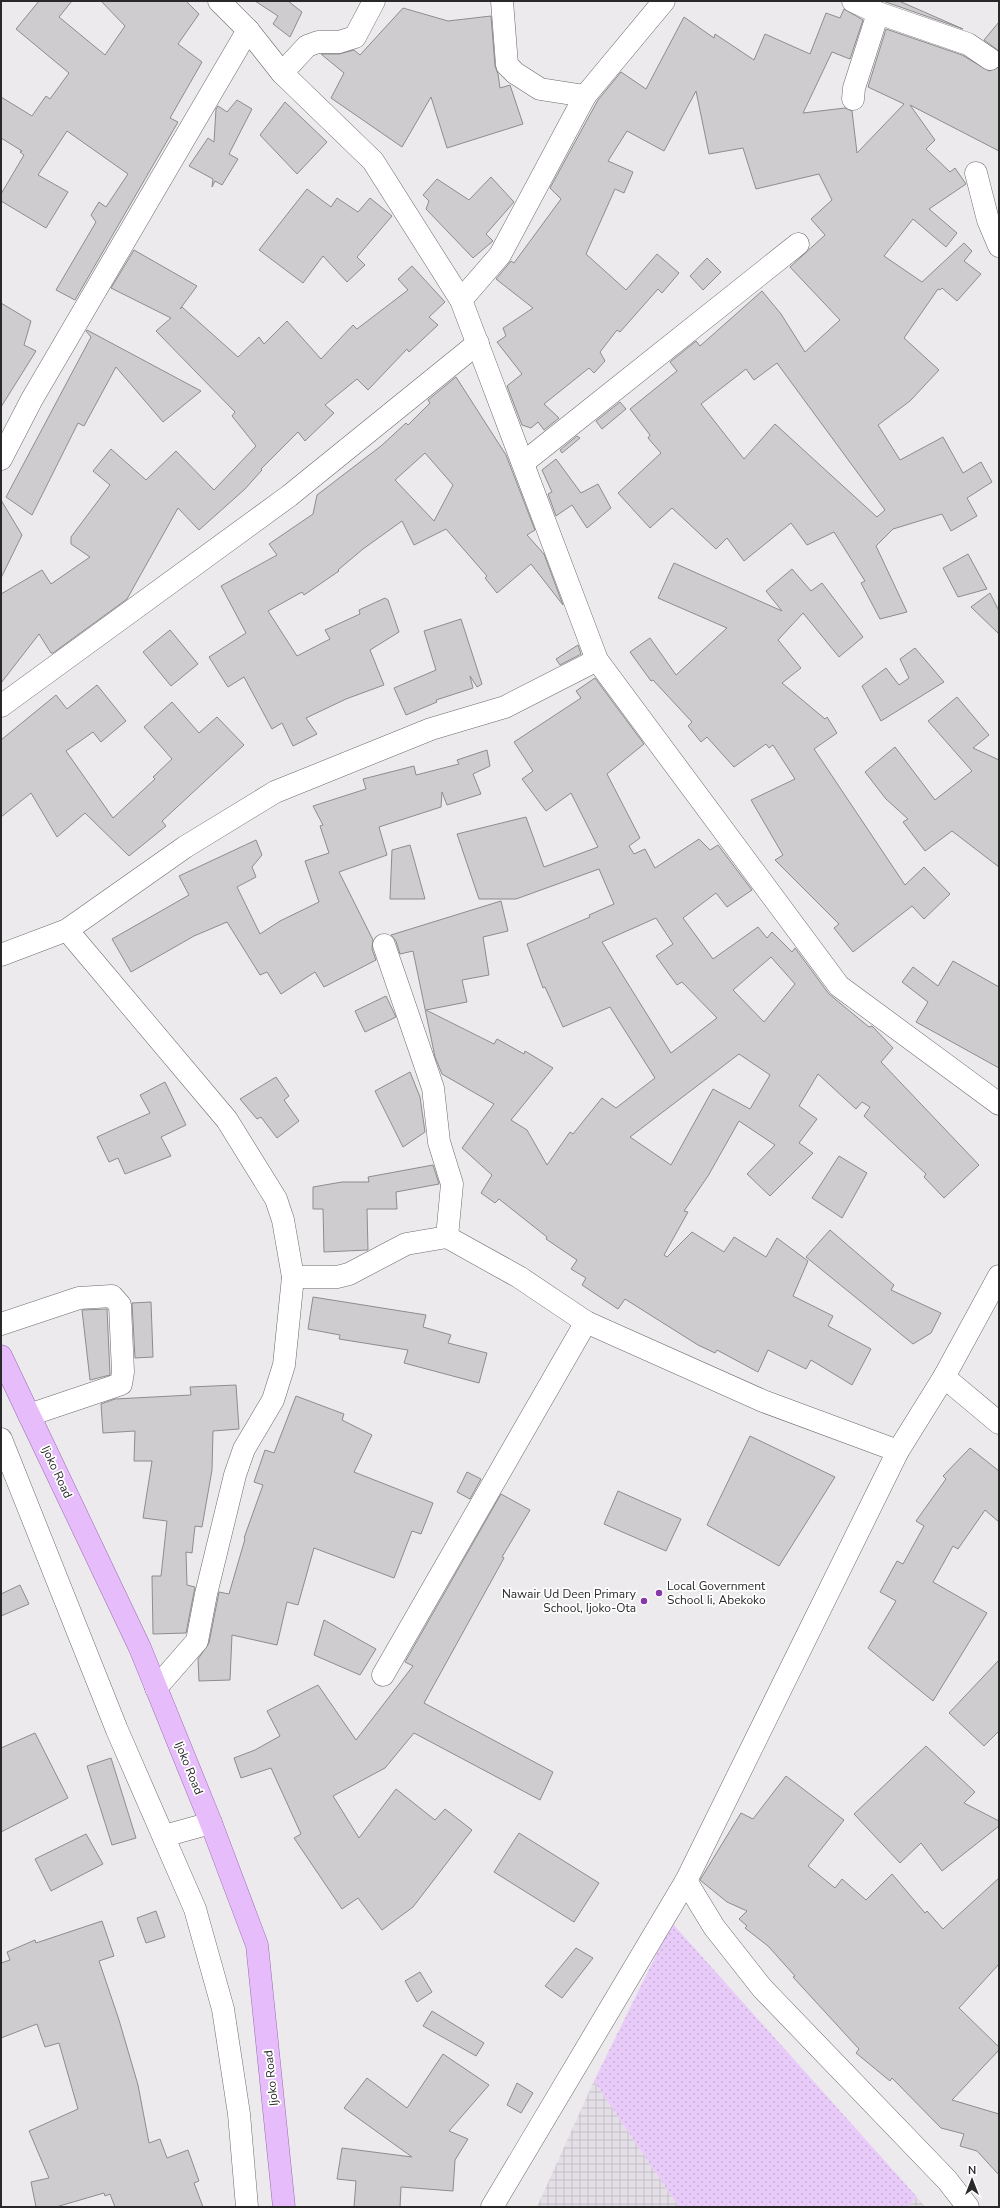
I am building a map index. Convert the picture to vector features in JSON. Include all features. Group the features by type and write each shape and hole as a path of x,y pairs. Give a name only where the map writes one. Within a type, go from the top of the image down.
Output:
{"main road":[{"name":"Ijoko Road","path":"1,1356 140,1648 211,1823 257,1944 284,2207"}],"street":[{"path":"219,1 248,30 282,73 373,161 462,300 597,660 839,986 999,1104"},
{"path":"282,73 308,46 318,42 339,42 355,37 374,1"},
{"path":"502,1 508,65 515,73 540,89 585,96"},
{"path":"462,300 500,255 585,96 664,1"},
{"path":"853,1 878,13 968,44 990,59"},
{"path":"853,99 854,88 878,13"},
{"path":"1,458 32,399 248,30"},
{"path":"976,173 988,220 999,246"},
{"path":"523,464 798,244"},
{"path":"1,706 289,496 478,344"},
{"path":"1,955 67,930 185,848 275,792 431,729 505,707 597,660"},
{"path":"67,930 227,1120 276,1199 283,1220 292,1278 284,1365 273,1400 244,1449 235,1475 206,1594 197,1641 156,1688"},
{"path":"384,945 433,1088 439,1142 452,1184 447,1238"},
{"path":"292,1278 337,1278 349,1274 406,1244 447,1238 519,1277 586,1322 763,1401 898,1451"},
{"path":"492,2207 686,1881 898,1451 944,1377 999,1276"},
{"path":"1,1324 79,1298 112,1296 120,1305 123,1372 121,1384 29,1415"},
{"path":"383,1675 586,1322"},
{"path":"944,1377 999,1423"},
{"path":"1,1439 117,1730 195,1909 223,2009 240,2114 247,2207"},
{"path":"164,1836 211,1823"},
{"path":"686,1881 714,1927 762,1988 947,2180 968,2207"}],"shaded area":[{"path":"672,1923 917,2197 907,2207 679,2207 594,2081"},
{"path":"594,2081 679,2207 537,2207"},
{"path":"917,2197 925,2207 907,2207"}],"building":[{"path":"39,1 72,1 59,17 105,55 125,26 101,1 186,1 199,14 178,44 202,62 170,118 178,122 75,300 56,290 96,222 91,215 99,202 106,207 128,174 67,131 38,175 68,192 46,228 1,201 1,194 24,155 20,152 22,151 1,138 1,97 32,116 46,96 50,99 69,73 16,29"},
{"path":"255,1 288,1 302,12 290,37 273,24 278,16"},
{"path":"883,1 899,1 963,29"},
{"path":"403,8 448,21 491,16 495,66 500,88 510,85 523,124 447,148 431,97 402,147 331,98 344,73 321,54 339,54 354,50 360,55"},
{"path":"844,9 863,20 850,59 832,52 803,113 845,108 852,111 857,153 904,104 868,87 886,29 962,55 989,71 999,67 999,151 910,105 935,140 926,149 950,172 955,168 966,184 929,209 957,233 946,247 913,219 884,256 922,282 964,243 972,251 964,261 981,274 957,301 942,288 940,290 938,289 904,338 939,370 910,401 878,425 900,460 943,437 963,473 981,462 992,482 967,498 977,516 951,531 942,514 893,529 876,546 907,612 880,619 861,583 865,581 834,532 807,545 791,523 744,561 727,538 716,549 672,508 650,528 618,493 661,453 648,438 650,435 630,409 677,371 670,362 696,341 700,346 762,291 781,314 805,352 840,320 790,267 825,235 811,219 832,200 819,174 756,189 743,148 709,154 696,91 664,151 627,131 608,161 633,172 624,193 615,189 586,254 626,290 657,254 679,273 662,293 658,289 620,332 617,330 600,352 605,361 594,373 589,368 544,404 559,418 544,430 538,422 531,428 522,425 507,386 522,374 497,342 506,336 503,328 533,308 496,279 511,261 514,263 561,199 550,188 598,100 621,72 646,89 684,17 714,38 715,34 754,60 765,34 810,54 826,13 840,18","holes":["777,363 885,510 877,517 775,424 744,459 701,404 746,369 754,380"]},
{"path":"999,22 999,51 984,40"},
{"path":"237,100 252,109 229,154 238,159 222,185 215,181 212,187 213,179 189,166 208,138 214,142 216,109 218,106 227,112"},
{"path":"285,102 327,142 297,174 260,135"},
{"path":"491,177 514,202 486,234 493,241 473,258 426,209 429,201 423,195 437,179 469,200"},
{"path":"307,189 331,207 337,198 358,212 370,198 392,216 357,257 365,265 347,282 323,256 303,283 259,250"},
{"path":"134,250 197,286 180,309 182,307 238,357 259,337 264,344 287,321 321,359 353,325 357,329 408,290 398,279 412,266 445,302 429,317 438,325 409,352 407,349 368,390 357,379 325,405 334,413 305,441 298,432 261,469 262,470 245,489 199,530 178,508 127,599 53,653 51,653 39,634 1,683 1,594 42,570 51,584 90,557 71,544 71,537 110,485 93,471 111,449 146,480 176,451 214,490 256,446 232,416 235,412 156,331 171,318 111,288"},
{"path":"707,258 721,272 703,290 690,276"},
{"path":"1,303 31,321 24,345 36,351 1,407"},
{"path":"87,330 201,391 163,422 116,367 84,426 78,423 32,515 6,497 91,337 86,331"},
{"path":"456,377 506,455 535,530 527,535 544,554 563,605 531,564 497,593 485,578 487,576 446,529 414,545 402,521 363,549 338,570 339,571 304,595 302,592 268,611 297,656 330,639 325,630 360,614 359,610 385,598 388,600 399,632 370,650 384,685 346,699 306,718 317,734 293,746 282,723 272,729 244,677 228,687 209,657 246,633 221,586 277,555 269,544 313,514 317,495 381,446 406,423 408,425 430,403 428,400","holes":["425,453 453,485 434,521 395,480"]},
{"path":"620,402 626,409 602,429 596,421"},
{"path":"577,436 580,438 562,453 560,450"},
{"path":"556,459 581,493 598,484 611,508 587,528 572,505 556,516 548,494 552,492 542,470"},
{"path":"1,500 22,535 1,578"},
{"path":"968,554 987,589 958,597 943,568"},
{"path":"674,563 782,611 766,591 792,569 811,591 822,583 863,637 839,657 803,613 778,640 801,668 782,683 825,719 827,717 837,733 814,749 905,885 924,867 950,894 924,919 912,906 853,952 834,928 839,924 775,860 783,855 751,800 795,779 773,745 769,748 766,744 734,767 707,737 701,742 688,726 692,722 653,680 651,681 630,652 650,638 676,675 727,628 658,598"},
{"path":"990,593 999,611 999,634 971,607"},
{"path":"461,619 482,684 477,687 470,676 473,688 436,700 437,702 406,715 394,688 436,670 424,631"},
{"path":"170,630 198,664 171,686 143,652"},
{"path":"578,645 581,654 560,665 556,659"},
{"path":"915,648 944,682 881,721 862,686 886,668 899,685 909,678 900,659"},
{"path":"595,678 644,744 607,774 640,838 629,846 634,854 645,849 655,868 699,839 710,850 718,845 752,890 727,907 716,893 683,918 713,959 758,927 767,938 772,932 792,952 795,948 829,994 869,1027 872,1026 893,1048 881,1062 979,1165 944,1198 924,1177 926,1174 864,1116 870,1107 862,1102 856,1109 818,1074 799,1106 817,1119 799,1143 813,1153 770,1196 747,1174 775,1145 739,1121 708,1176 684,1211 688,1212 664,1255 667,1257 692,1232 724,1252 734,1237 766,1257 777,1238 808,1261 793,1296 833,1316 828,1326 871,1349 852,1385 811,1360 806,1369 768,1350 758,1372 717,1350 715,1353 698,1345 625,1299 618,1309 582,1285 586,1278 571,1269 577,1260 546,1239 547,1237 499,1199 495,1203 481,1193 492,1175 462,1148 494,1104 442,1074 435,1057 413,951 400,954 396,941 391,935 501,901 508,931 483,937 489,975 462,980 467,1002 426,1010 494,1044 497,1039 524,1054 525,1051 553,1068 511,1120 527,1130 547,1165 570,1132 573,1134 602,1098 616,1108 655,1078 610,1007 563,1027 545,987 543,988 527,944 590,917 589,915 614,904 599,869 516,899 479,899 457,834 526,817 544,867 598,847 571,793 546,811 522,779 533,771 514,742 581,698 576,691","holes":["656,918 673,944 656,956 677,985 682,982 717,1018 671,1053 602,942","771,957 795,984 764,1022 733,990","739,1054 770,1075 750,1109 713,1089 671,1165 630,1137"]},
{"path":"97,685 126,721 101,742 93,732 66,751 113,818 155,779 153,777 172,759 144,727 172,702 199,733 217,717 244,745 162,821 166,826 129,856 85,813 57,837 31,793 1,817 1,740 56,695 67,709"},
{"path":"957,697 989,735 973,748 999,760 999,867 952,831 925,851 903,822 908,819 886,799 865,772 895,747 935,800 972,771 928,721"},
{"path":"487,750 490,766 473,774 481,794 447,805 442,792 441,807 379,827 387,855 339,872 373,940 372,949 376,960 324,987 315,972 281,994 267,972 260,975 227,922 194,936 131,972 112,939 189,895 179,876 256,840 262,855 252,867 256,877 237,887 260,934 280,921 319,902 305,861 329,853 320,826 323,825 313,806 366,789 363,779 414,766 416,775 459,764 457,760"},
{"path":"410,845 425,899 390,899 392,850"},
{"path":"953,961 999,987 999,1068 916,1022 928,1002 902,982 913,967 938,986"},
{"path":"386,996 396,1017 365,1032 355,1011"},
{"path":"410,1072 420,1097 425,1132 403,1147 375,1091"},
{"path":"276,1077 289,1096 284,1100 299,1121 277,1138 261,1117 257,1119 240,1099"},
{"path":"165,1082 186,1125 161,1137 171,1156 125,1174 118,1158 109,1162 97,1137 150,1113 140,1095"},
{"path":"839,1156 867,1173 842,1218 812,1198"},
{"path":"433,1165 439,1184 396,1192 397,1209 367,1209 368,1250 324,1252 323,1209 313,1209 313,1187 342,1182 369,1182 368,1177"},
{"path":"830,1230 894,1285 891,1290 941,1313 931,1333 913,1344 806,1257"},
{"path":"313,1297 426,1315 423,1327 451,1335 448,1343 487,1353 479,1383 404,1363 408,1350 339,1339 340,1335 308,1329"},
{"path":"151,1302 153,1357 135,1358 132,1303"},
{"path":"107,1309 110,1375 90,1380 82,1310"},
{"path":"236,1385 239,1429 213,1431 212,1470 202,1527 195,1526 192,1553 186,1552 187,1585 195,1587 186,1633 153,1634 152,1576 161,1576 167,1521 143,1518 152,1461 134,1461 135,1431 103,1433 101,1404 115,1399 191,1395 190,1387"},
{"path":"296,1396 344,1414 342,1420 372,1435 354,1472 433,1503 421,1534 412,1531 394,1578 314,1548 298,1605 287,1602 277,1645 232,1635 230,1680 199,1681 198,1659 209,1643 219,1592 229,1594 245,1539 244,1538 263,1485 254,1482 265,1450 274,1453"},
{"path":"750,1436 835,1477 779,1566 707,1525"},
{"path":"970,1448 999,1471 999,1522 985,1510 958,1549 953,1546 933,1582 987,1613 933,1701 868,1648 896,1601 880,1592 897,1561 903,1564 924,1526 916,1521 946,1479 943,1476"},
{"path":"467,1472 481,1479 470,1499 457,1492"},
{"path":"618,1491 681,1519 666,1551 604,1524"},
{"path":"501,1494 530,1510 502,1557 504,1558 424,1703 553,1772 540,1800 414,1733 385,1768 333,1796 359,1838 396,1789 435,1820 445,1809 472,1830 413,1907 382,1930 358,1898 342,1909 294,1838 301,1834 271,1768 241,1778 234,1758 255,1750 280,1736 267,1711 318,1685 356,1740 413,1666 405,1662"},
{"path":"20,1585 29,1604 1,1616 1,1594"},
{"path":"324,1620 376,1649 360,1675 314,1655"},
{"path":"999,1660 999,1731 984,1746 949,1713"},
{"path":"35,1733 68,1798 1,1832 1,1748"},
{"path":"926,1746 975,1792 964,1803 999,1821 999,1826 942,1871 921,1843 900,1863 854,1814"},
{"path":"111,1758 136,1838 112,1845 87,1766"},
{"path":"786,1776 844,1820 808,1866 835,1888 842,1879 866,1900 892,1874 925,1913 927,1911 943,1929 999,1878 999,1964 959,2008 999,2047 999,2050 952,2100 999,2114 999,2175 977,2151 960,2146 964,2134 941,2128 892,2078 890,2081 856,2053 859,2049 793,1977 795,1976 768,1946 745,1928 747,1926 739,1919 747,1911 727,1902 700,1880 741,1813 753,1819"},
{"path":"519,1833 599,1883 574,1922 494,1872"},
{"path":"86,1834 103,1864 51,1891 35,1859"},
{"path":"156,1911 165,1937 146,1943 137,1918"},
{"path":"102,1921 114,1956 99,1961 119,2020 138,2085 149,2143 160,2139 167,2158 188,2150 199,2181 194,2183 203,2207 115,2207 110,2194 105,2196 104,2193 56,2207 36,2207 31,2182 49,2178 29,2131 78,2109 59,2043 45,2047 37,2024 1,2038 1,1963 10,1960 7,1952 35,1940 36,1943"},
{"path":"576,1948 593,1958 562,1998 545,1986"},
{"path":"420,1972 432,1992 417,2002 405,1981"},
{"path":"432,2011 484,2043 476,2056 423,2026"},
{"path":"443,2054 489,2085 449,2131 468,2139 455,2160 453,2191 401,2187 400,2207 354,2207 356,2181 337,2179 342,2148 412,2157 344,2108 367,2078 407,2108"},
{"path":"517,2083 533,2093 521,2113 507,2105"}],"place":[{"name":"Local Government School Ii, Abekoko","path":"659,1593"},
{"name":"Nawair Ud Deen Primary School, Ijoko-Ota","path":"644,1601"}]}
